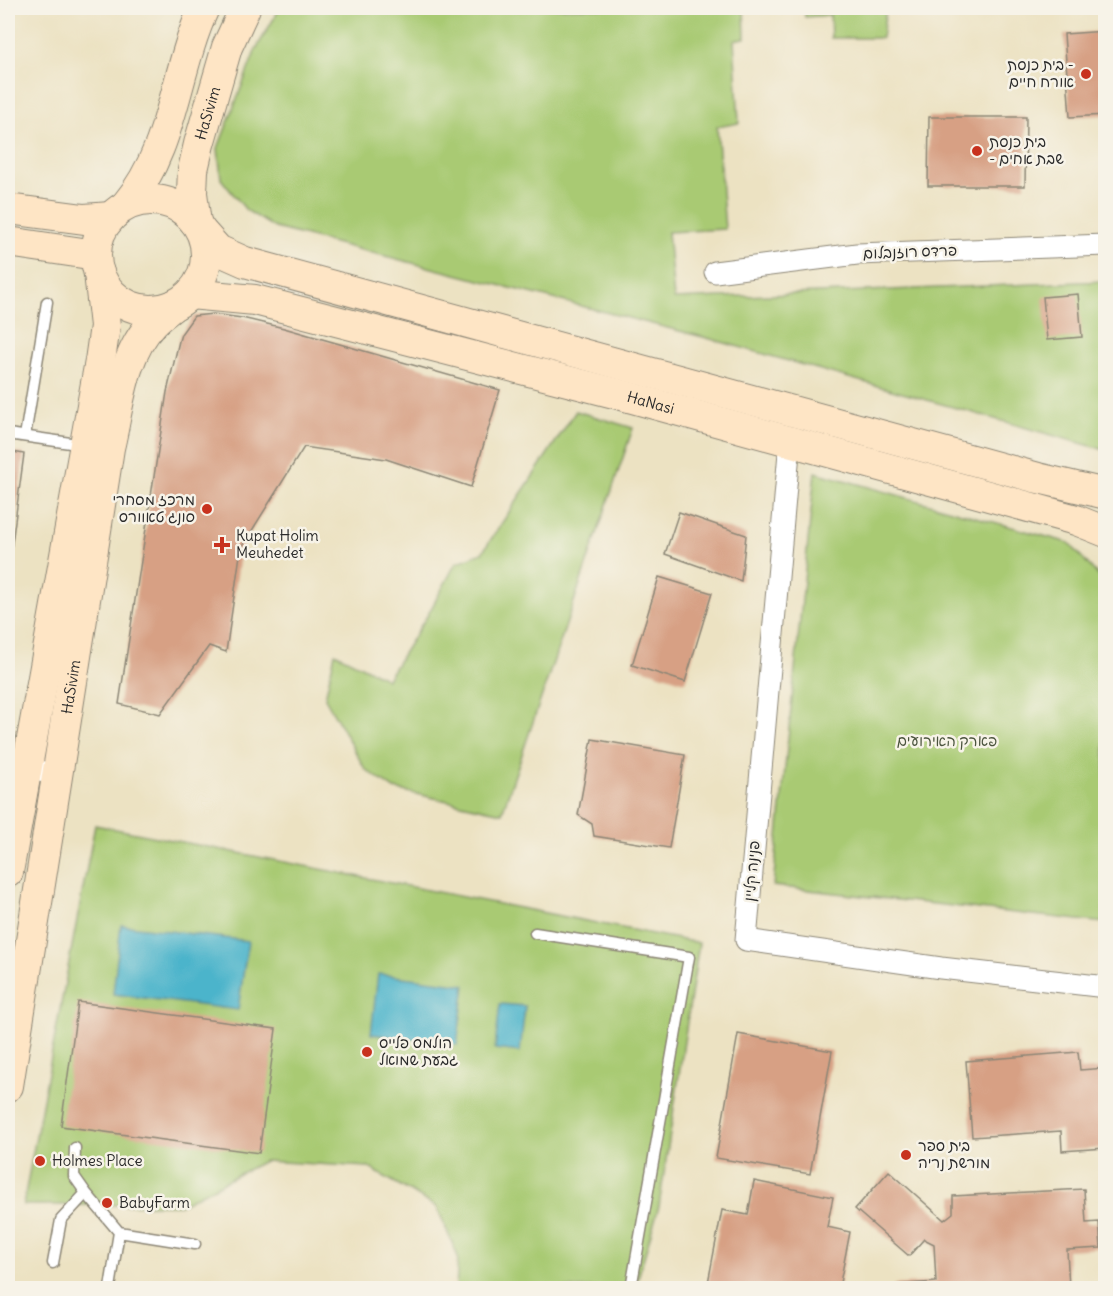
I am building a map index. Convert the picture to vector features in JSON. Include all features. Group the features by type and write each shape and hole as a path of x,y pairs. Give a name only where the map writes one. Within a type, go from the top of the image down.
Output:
{"street":[{"path":"8,209 84,219 119,211 141,201 157,200 172,204 185,212 198,227 206,247 206,264 200,280 182,299 156,310 138,309 121,301 108,290 98,264 97,241 103,228 119,211 153,166 166,135 193,32 204,8"},
{"name":"HaSivim","path":"198,227 192,182 199,144 227,47 245,8"},
{"name":"HaNasi","path":"198,227 218,250 244,262 1038,478 1106,494"},
{"path":"8,242 98,264"},
{"name":"פרדס רוזנבלום","path":"715,272 857,254 1106,245"},
{"name":"HaSivim","path":"8,872 16,767 84,445 105,326 98,264"},
{"name":"HaSivim","path":"8,1086 109,448 127,369 135,351 152,323 182,299"},
{"name":"HaNasi","path":"182,299 255,300 790,441 1076,520 1106,532"},
{"name":"פנינה קליין","path":"790,441 747,940 941,968 1106,987"},
{"path":"16,767 57,774"}],"lane":[{"path":"25,436 47,302"},
{"path":"8,434 84,445"},
{"path":"535,933 689,957 631,1288"},
{"path":"75,1148 74,1176 118,1232 195,1244"},
{"path":"53,1263 61,1220 86,1193"},
{"path":"110,1288 118,1232"}],"green space":[{"path":"280,8 744,8 745,38 734,40 739,123 717,127 725,229 668,232 674,299 1105,281 1105,450 707,338 275,228 246,210 221,179 218,148 256,49"},
{"path":"804,8 886,8 882,38 831,38 830,15 805,17"},
{"path":"576,411 633,428 502,813 394,789 365,769 325,698 335,653 387,679 427,616 456,563 482,553"},
{"name":"פארק האירועים","path":"815,472 1069,543 1105,583 1105,923 773,886"},
{"name":"הולמס פלייס גבעת שמואל","path":"95,825 699,943 659,1206 635,1288 456,1288 458,1257 437,1207 368,1167 264,1161 180,1205 23,1205"}],"water":[{"path":"121,925 248,941 238,1010 113,994"},
{"path":"378,974 465,985 457,1045 371,1034"},
{"path":"500,1004 525,1006 520,1052 495,1049"}],"building":[{"name":"בית כנסת - אורח חיים","path":"1106,31 1106,115 1070,117 1064,34"},
{"name":"בית כנסת - שבת אחים","path":"929,117 1026,117 1025,186 928,186"},
{"path":"1078,294 1082,337 1047,340 1043,297"},
{"name":"מרכז מסחרי סונג טאוורס","path":"213,314 284,328 500,390 471,487 386,459 304,447 241,548 226,652 209,646 160,714 119,704 167,392 179,341 181,334 194,316"},
{"path":"8,451 24,454 9,566 8,566"},
{"path":"679,512 746,535 741,581 665,554"},
{"path":"659,577 712,593 685,682 632,665"},
{"path":"592,739 685,755 669,848 594,836 592,824 578,815"},
{"path":"78,1002 276,1029 259,1153 61,1126"},
{"path":"738,1034 832,1051 810,1174 716,1158"},
{"path":"1078,1052 1080,1070 1106,1068 1106,1148 1062,1151 1061,1131 972,1137 966,1061"},
{"path":"889,1171 944,1220 953,1213 953,1196 1084,1189 1086,1223 1099,1222 1101,1248 1067,1250 1069,1288 894,1288 893,1285 936,1282 934,1244 924,1239 909,1256 855,1209"},
{"path":"754,1181 833,1197 827,1227 850,1232 839,1288 707,1288 722,1210 748,1215"}],"place":[{"name":"בית כנסת - אורח חיים","path":"1086,74"},
{"name":"בית כנסת - שבת אחים","path":"977,151"},
{"name":"מרכז מסחרי סונג טאוורס","path":"207,509"},
{"name":"Kupat Holim Meuhedet","path":"222,545"},
{"name":"הולמס פלייס גבעת שמואל","path":"367,1052"},
{"name":"בית ספר מורשת נריה","path":"906,1155"},
{"name":"Holmes Place","path":"40,1161"},
{"name":"BabyFarm","path":"107,1203"}]}
